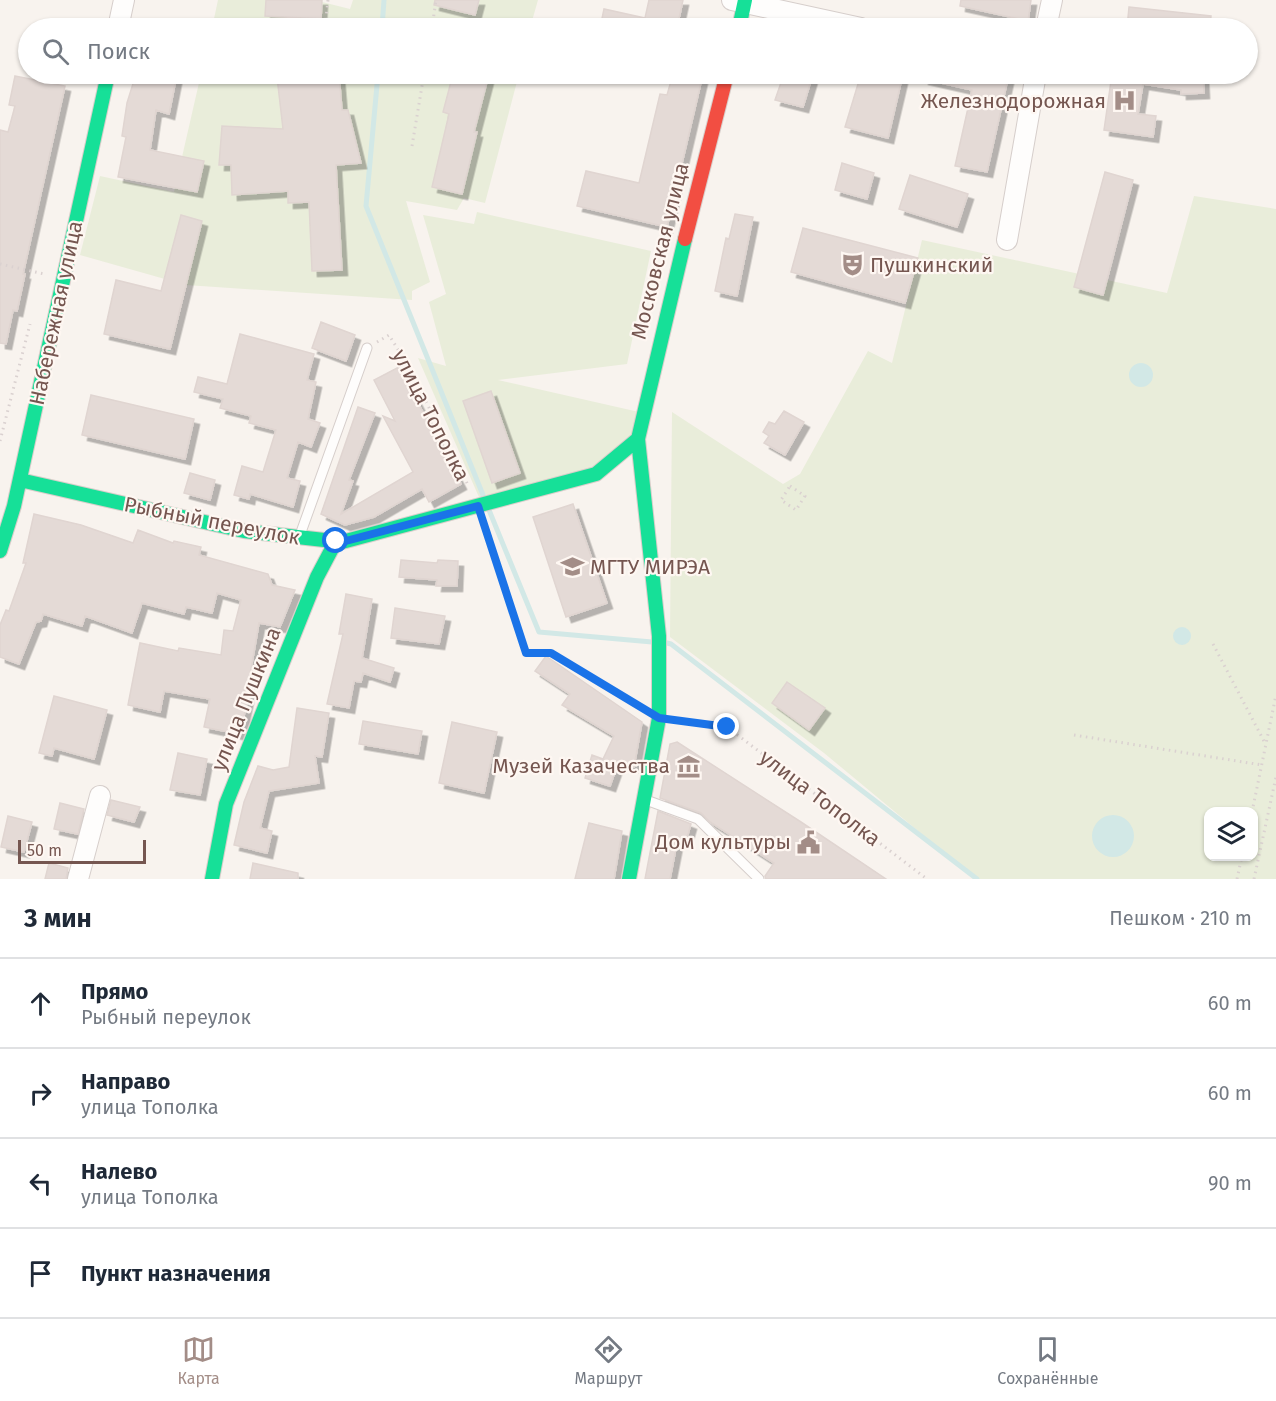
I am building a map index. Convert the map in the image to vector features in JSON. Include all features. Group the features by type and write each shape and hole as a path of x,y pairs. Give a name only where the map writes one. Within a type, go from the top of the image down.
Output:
{"street":[{"path":"120,18 124,0"},
{"path":"1048,18 1052,0"},
{"path":"739,18 740,1 816,18"},
{"name":"Набережная улица","path":"0,551 7,504 20,480 106,84"},
{"name":"Московская улица","path":"629,879 659,718 659,636 638,439 661,333 724,84"},
{"path":"1007,240 1034,84"},
{"name":"Рыбный переулок","path":"20,480 244,531 342,542 596,474 638,439"},
{"name":"улица Пушкина","path":"212,879 226,804 316,577 336,541"},
{"path":"78,879 100,796"}],"lane":[{"path":"298,538 367,348"},
{"path":"643,799 698,819 759,879"}],"path":[{"path":"326,18 328,0"},
{"path":"433,18 436,0"},
{"path":"412,146 422,84"},
{"path":"0,264 64,278"},
{"name":"улица Тополка","path":"367,348 389,335 407,364 478,506 526,653 551,653 659,718 727,727 927,879"},
{"path":"790,486 805,496 796,510 781,500 790,486"},
{"path":"1214,644 1266,747"},
{"path":"1253,807 1276,695"},
{"path":"1074,735 1262,765"},
{"path":"1254,879 1276,777"},
{"path":"1238,879 1241,861"}],"green space":[{"path":"218,0 314,0 350,9 353,0 538,0 533,18 214,18"},
{"path":"199,84 516,84 485,203 464,198 457,210 406,201 430,282 412,291 412,300 186,285 80,255 100,176 174,192"},
{"path":"1194,196 1276,209 1276,879 976,879 824,753 670,637 672,412 783,484 800,474 868,351 892,363 922,240 1167,293"},
{"path":"477,212 651,251 627,364 498,380 639,412 633,438 596,471 482,504 418,358 446,366 429,302 446,294 423,215 474,224"}],"shaded area":[{"path":"1141,363 1149,367 1153,375 1149,383 1141,387 1133,383 1129,375 1133,367"},
{"path":"1182,627 1188,630 1191,636 1188,642 1182,645 1176,642 1173,636 1176,630"},
{"path":"1113,815 1128,821 1134,836 1128,851 1113,857 1098,851 1092,836 1098,821"}],"building":[{"path":"266,0 322,0 321,18 265,16"},
{"path":"435,0 479,0 475,15 434,5"},
{"path":"649,0 683,0 679,18 645,18"},
{"path":"961,0 1031,0 1028,18 1014,18 960,6"},
{"path":"1129,7 1211,16 1211,18 1128,18"},
{"path":"604,9 645,18 602,18"},
{"path":"15,76 18,77 18,84 65,86 23,274 25,274 17,311 13,310 6,344 0,343 0,130 8,132 15,106 9,105"},
{"path":"133,84 175,84 169,114 156,110 150,150 204,161 197,192 118,177 126,137 122,136 127,103"},
{"path":"278,84 340,84 342,110 348,110 361,163 336,165 342,270 312,271 309,202 288,203 288,191 232,195 231,165 219,165 222,126 283,129"},
{"path":"450,84 486,84 462,194 432,187 449,114 443,112"},
{"path":"670,84 701,84 667,227 577,206 586,171 639,183 660,94 667,95"},
{"path":"781,84 810,84 803,107 775,100"},
{"path":"858,84 901,84 888,138 845,127"},
{"path":"945,84 1007,84 987,172 955,166 972,90"},
{"name":"Железнодорожная","path":"1111,84 1143,84 1138,114 1156,116 1153,137 1104,130"},
{"name":"Железнодорожная","path":"1143,84 1204,84 1204,93 1181,94 1181,90"},
{"path":"842,163 874,173 867,199 835,190"},
{"path":"1105,172 1133,180 1103,295 1074,287"},
{"path":"910,175 968,194 957,227 899,209"},
{"path":"735,214 753,217 737,296 715,291 726,238 729,239"},
{"path":"181,215 202,221 170,349 104,334 116,280 161,291"},
{"path":"803,228 918,258 905,303 791,272"},
{"path":"321,322 355,335 346,361 312,348"},
{"path":"240,334 314,354 307,380 316,382 308,419 320,423 311,447 298,442 287,478 300,481 293,507 250,494 249,499 234,495 242,466 263,472 276,430 249,423 251,416 220,408 223,399 194,392 198,377 227,384"},
{"path":"399,367 461,484 429,502 422,489 374,517 345,525 321,514 358,407 375,413 349,480 353,481 341,514 413,472 383,416 395,421 374,380"},
{"path":"491,391 520,473 492,483 463,401"},
{"path":"91,395 194,419 185,459 82,435"},
{"path":"784,411 804,422 785,455 764,443 769,436 763,432 769,422 775,424"},
{"path":"190,473 215,480 210,500 184,493"},
{"path":"573,504 607,603 566,617 533,517"},
{"path":"34,514 81,525 133,543 138,530 173,543 174,541 201,547 199,555 268,574 272,585 295,590 280,627 259,623 247,692 249,693 237,734 204,727 210,699 164,691 160,712 128,705 140,643 178,651 179,648 221,655 224,630 233,631 241,600 217,593 212,613 186,607 184,614 142,603 132,633 85,616 82,626 43,614 41,621 36,622 19,664 0,657 0,625 6,610 9,611 26,563 23,563"},
{"path":"401,560 437,563 438,560 458,561 457,586 436,586 437,580 399,577"},
{"path":"346,594 372,599 362,658 394,668 390,682 363,673 361,682 354,681 349,708 327,704 343,634 339,634"},
{"path":"395,608 445,616 439,644 391,638"},
{"path":"546,656 642,722 634,767 619,761 610,786 585,778 592,755 603,759 614,736 562,705 570,694 535,671"},
{"path":"787,682 825,708 809,730 772,703"},
{"path":"54,696 107,710 94,759 54,748 52,756 39,753"},
{"path":"297,708 329,713 322,757 315,756 319,783 269,791 260,828 272,831 267,853 234,845 244,802 258,766 273,770 289,767"},
{"path":"363,721 422,731 418,754 359,744"},
{"path":"452,722 497,732 484,793 439,783"},
{"path":"677,742 886,879 766,879 765,876 774,863 710,822 701,813 660,798 670,744"},
{"path":"178,753 207,759 200,795 170,790"},
{"path":"111,800 140,807 134,822 107,815"},
{"path":"60,803 84,809 78,834 54,829"},
{"path":"658,811 691,824 686,841 678,838 670,879 645,879"},
{"path":"8,816 32,822 24,852 1,847"},
{"path":"589,823 622,831 614,879 575,879"},
{"path":"49,863 68,868 66,879 45,879"},
{"path":"253,863 298,873 298,879 250,879"}],"waterway":[{"path":"383,18 384,0"},
{"path":"377,84 366,206 483,495"},
{"path":"489,510 539,632 652,642"},
{"path":"667,643 977,879"}],"traffic: fast":[{"path":"741,18 745,0"},
{"path":"0,551 14,506 106,84"},
{"path":"629,879 659,718 659,636 638,439 685,239"},
{"path":"20,480 244,531 342,542 596,474 638,439"},
{"path":"212,879 226,804 317,577 336,541"}],"traffic: jam":[{"path":"685,239 724,84"}],"place":[{"name":"Железнодорожная","path":"1124,101"},
{"name":"Пушкинский","path":"852,265"},
{"name":"МГТУ МИРЭА","path":"572,567"},
{"name":"Музей Казачества","path":"688,766"},
{"name":"Дом культуры","path":"809,842"}],"route":[{"path":"336,541 342,542 478,506 526,653 551,653 659,718 727,727"}]}
